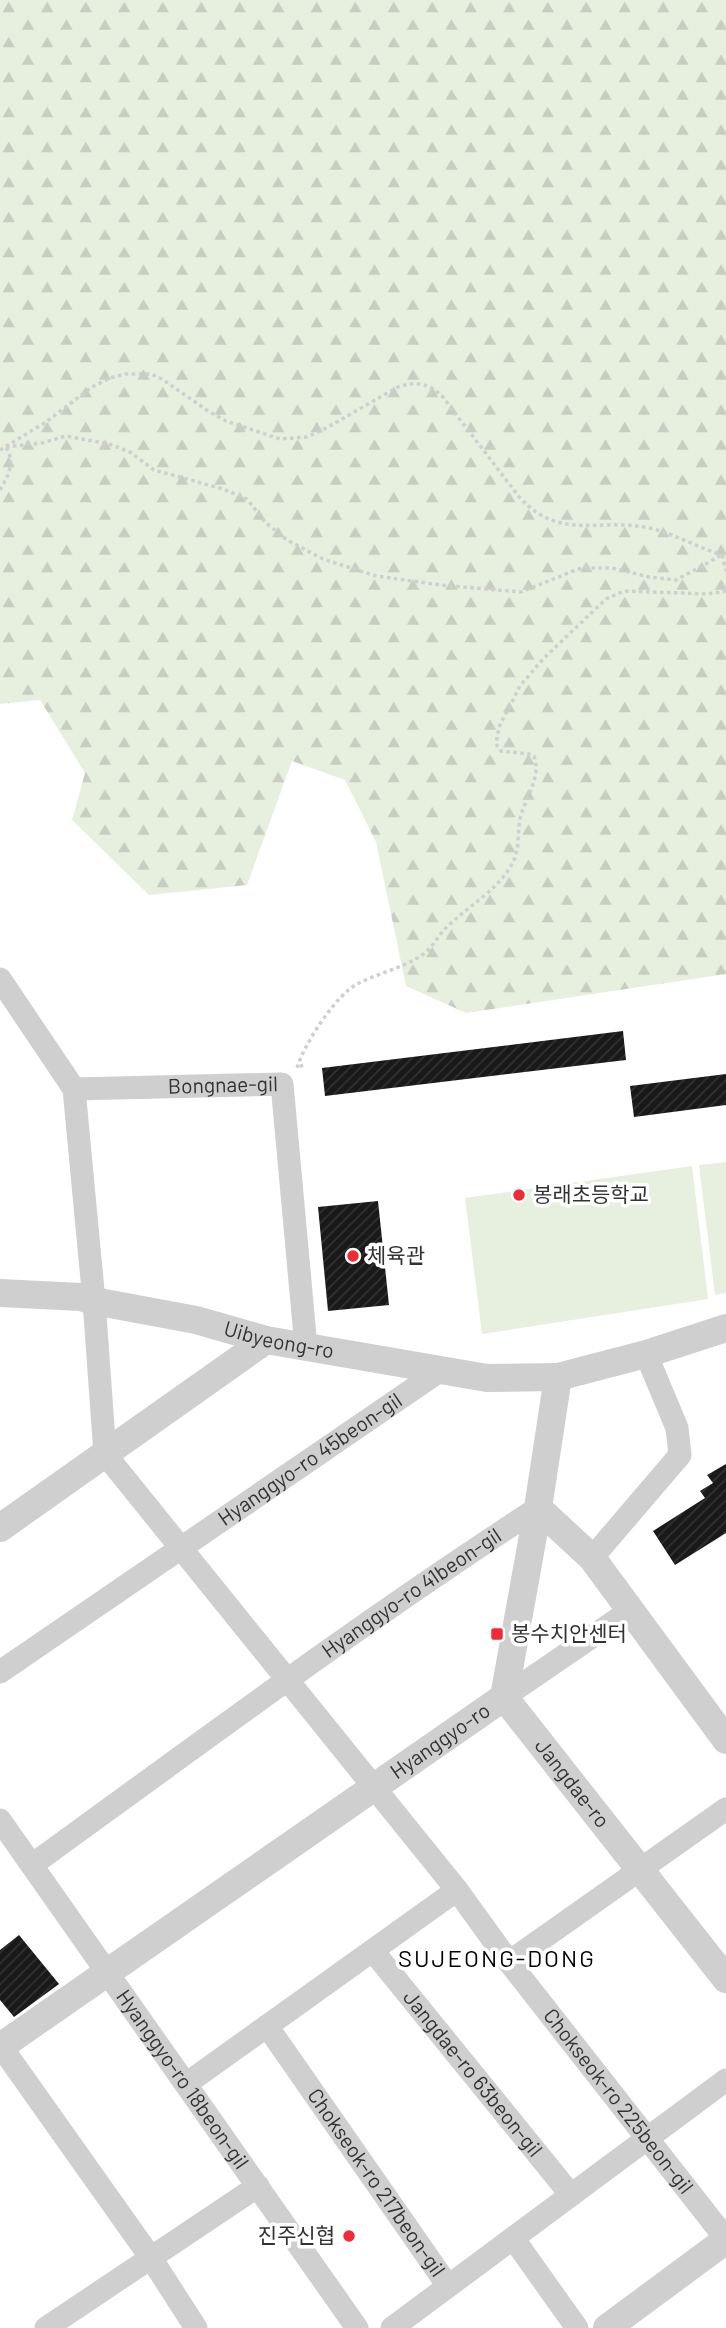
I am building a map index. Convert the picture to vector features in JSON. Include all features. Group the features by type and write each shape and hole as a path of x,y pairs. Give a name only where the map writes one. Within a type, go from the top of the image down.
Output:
{"street":[{"path":"0,979 74,1089 105,1454"},
{"name":"Bongnae-gil","path":"74,1089 282,1084 306,1347"},
{"name":"Uibyeong-ro","path":"0,1293 81,1297 266,1339 486,1378 558,1377"},
{"path":"558,1377 646,1354 726,1328"},
{"path":"0,1528 266,1339"},
{"path":"592,1559 680,1455 677,1428 646,1354"},
{"name":"Hyanggyo-ro 45beon-gil","path":"0,1672 441,1370"},
{"name":"Hyanggyo-ro","path":"0,2046 504,1697 558,1377"},
{"name":"Chokseok-ro 225beon-gil","path":"105,1454 457,1890 509,1962 726,2240"},
{"path":"538,1507 592,1559 726,1740"},
{"name":"Hyanggyo-ro 41beon-gil","path":"32,1865 288,1681 538,1507"},
{"path":"504,1697 631,1609"},
{"name":"Jangdae-ro","path":"504,1697 726,1979"},
{"path":"509,1962 726,1809"},
{"name":"Hyanggyo-ro 18beon-gil","path":"0,1820 357,2328"},
{"path":"186,2084 457,1890"},
{"name":"Jangdae-ro 63beon-gil","path":"373,1951 571,2195"},
{"name":"Chokseok-ro 217beon-gil","path":"267,2026 448,2286 513,2238"},
{"path":"0,2046 151,2258 197,2328"},
{"path":"577,2328 513,2238 726,2080"},
{"path":"46,2328 258,2186"},
{"path":"607,2328 726,2240"},
{"path":"392,2328 448,2286"}],"path":[{"path":"2,449 46,422 92,387 110,377 125,374 151,374 226,421 280,439 306,437 398,387 409,383 424,384 442,396 520,498 531,510 545,519 576,526 649,528 725,556"},
{"path":"2,449 43,443 66,436 110,444 130,452 154,470 223,489 247,499 266,523 286,540 323,559 376,576 521,592 581,568 612,568 676,580 725,556"},
{"path":"0,489 12,464 11,456 2,449"},
{"path":"725,556 726,572"},
{"path":"303,1065 297,1068 323,1020 342,993 425,954 446,927 511,866 517,852 521,815 535,778 537,764 534,756 529,754 501,751 496,744 496,738 508,708 530,672 597,607 616,593 636,591 708,594 726,591"}],"green space":[{"path":"0,0 726,0 726,974 466,1013 406,986 376,842 345,780 292,761 247,885 149,895 72,820 85,773 40,700 0,704"},
{"path":"726,1162 726,1293 715,1295 699,1165"},
{"path":"692,1166 708,1299 482,1334 465,1198"}],"building":[{"path":"623,1031 626,1060 325,1096 322,1068"},
{"path":"726,1074 726,1105 634,1117 630,1086"},
{"name":"체육관","path":"378,1201 389,1305 328,1311 318,1207"},
{"path":"726,1464 726,1533 675,1565 653,1531 705,1498 700,1491 713,1483 707,1475"},
{"path":"19,1935 59,1984 14,2017 0,2000 0,1950"}],"place":[{"name":"봉래초등학교","path":"519,1195"},
{"name":"체육관","path":"353,1256"},
{"name":"봉수치안센터","path":"497,1634"},
{"name":"진주신협","path":"349,2236"}],"district":[{"name":"SUJEONG-DONG","path":"497,1959"}]}
